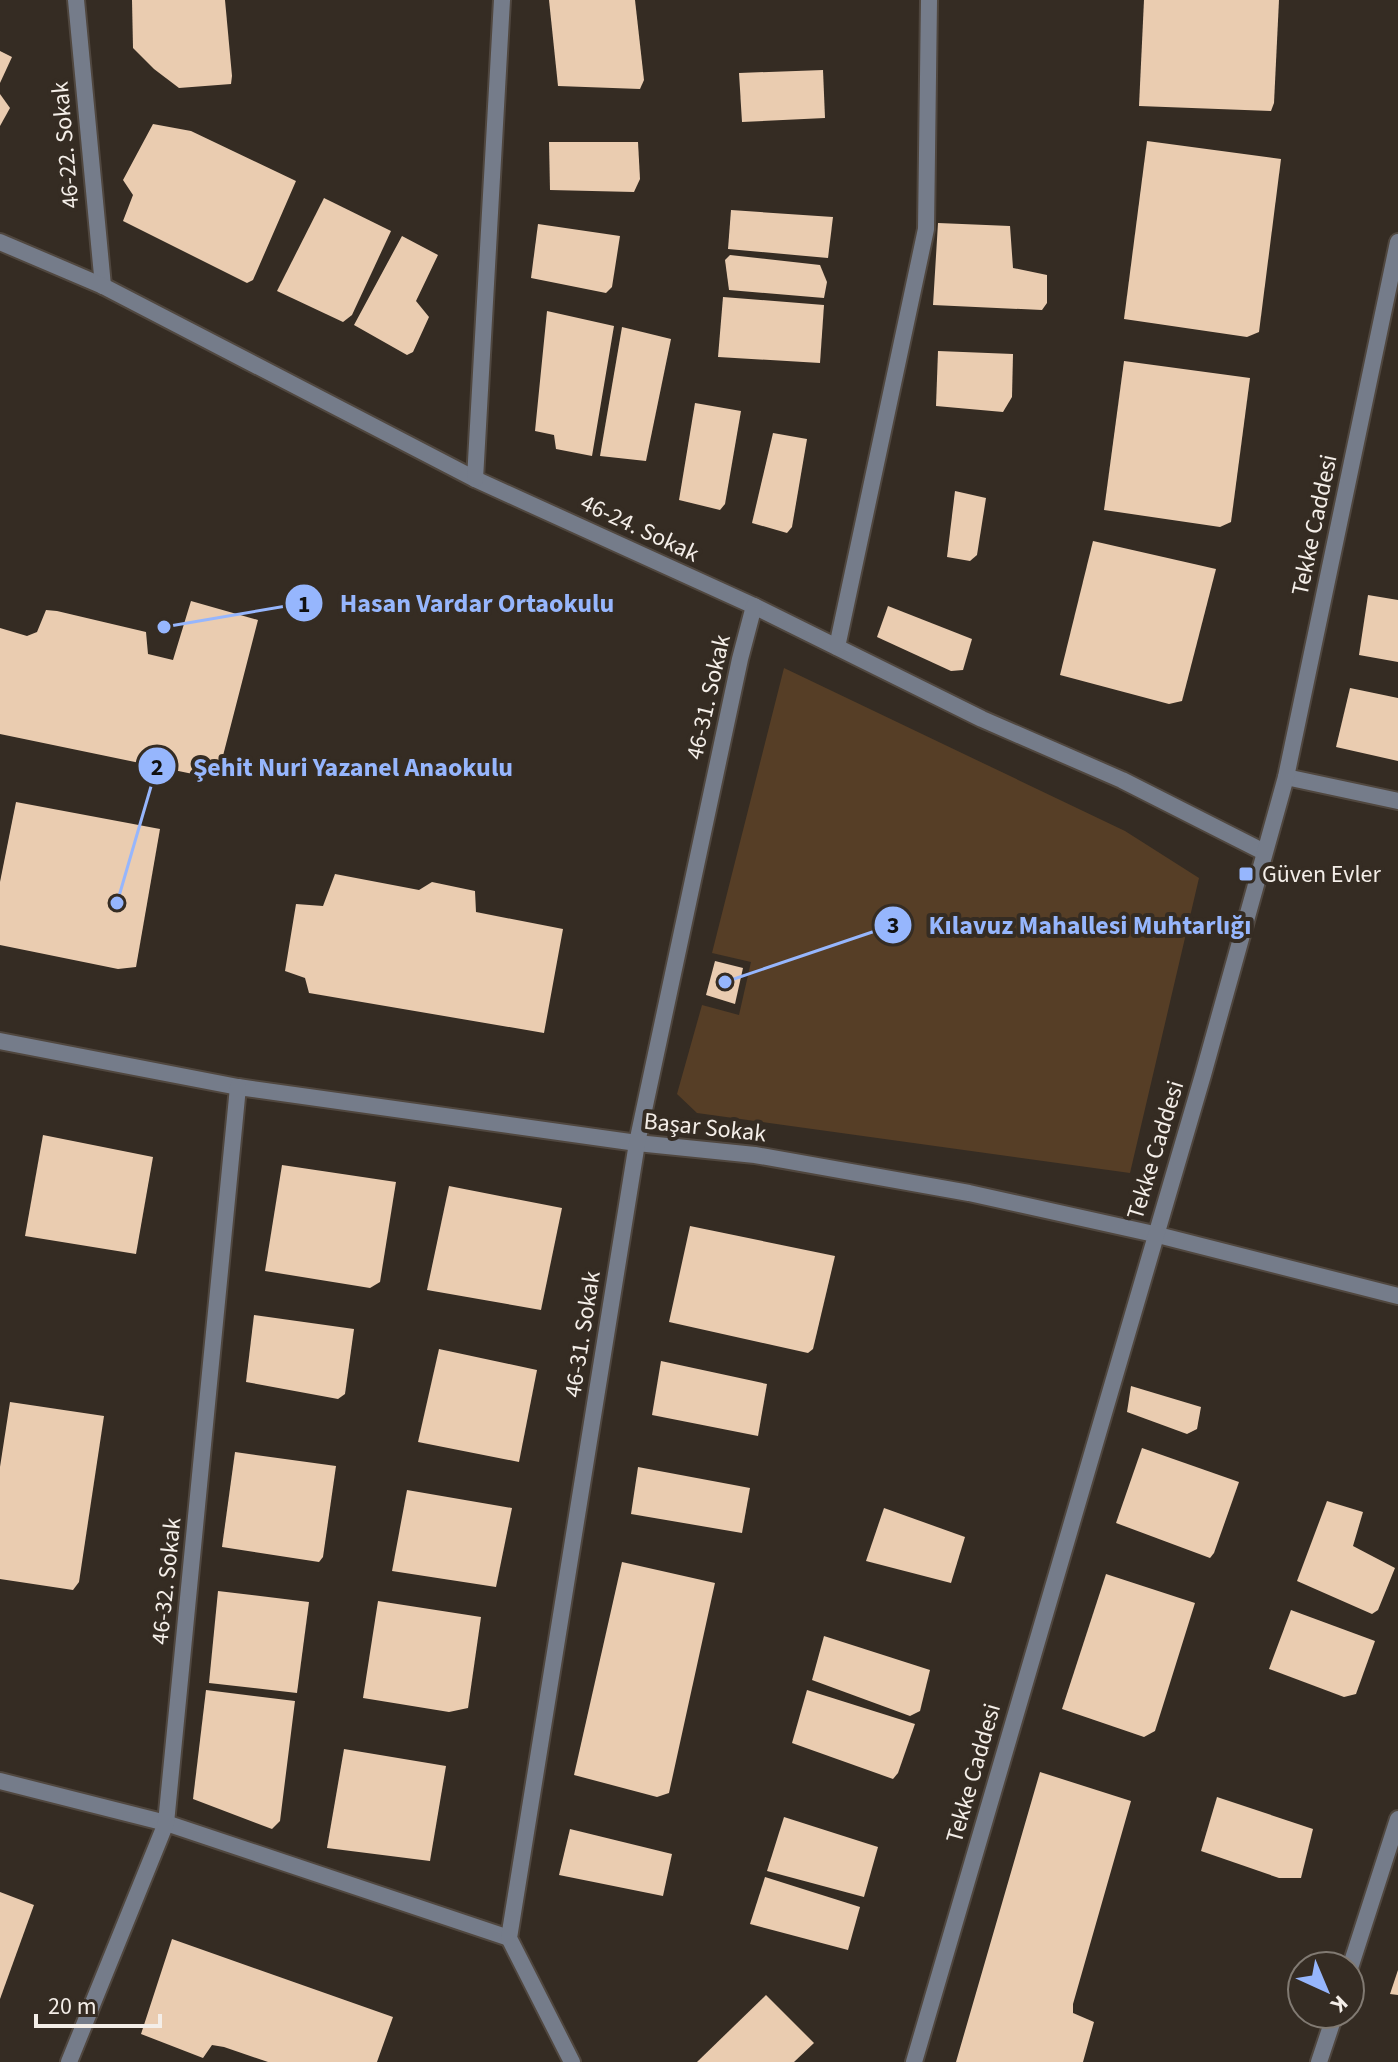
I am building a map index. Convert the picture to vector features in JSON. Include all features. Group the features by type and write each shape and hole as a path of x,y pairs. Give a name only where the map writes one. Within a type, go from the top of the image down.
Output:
{"street":[{"name":"46-22. Sokak","path":"76,0 103,286"},
{"path":"475,479 502,0"},
{"path":"837,647 926,229 929,0"},
{"name":"46-24. Sokak","path":"0,242 103,286 475,479 754,606 982,719 1122,780 1264,852"},
{"name":"Tekke Caddesi","path":"914,2062 1203,1075 1286,777 1398,242"},
{"name":"46-31. Sokak","path":"509,1938 637,1143 754,606"},
{"path":"1286,777 1398,801"},
{"name":"Başar Sokak","path":"0,1041 238,1087 637,1143 755,1155 969,1193 1154,1234 1398,1296"},
{"name":"46-32. Sokak","path":"69,2062 166,1823 238,1087"},
{"path":"0,1781 166,1823 509,1938 572,2062"},
{"path":"1356,1950 1398,1819"},
{"path":"1319,2062 1330,2030"}],"shaded area":[{"path":"784,668 1125,831 1199,878 1130,1173 697,1113 677,1094 702,1005 739,1015 751,962 712,953"}],"building":[{"path":"132,0 225,0 231,84 179,88 154,69 133,48"},
{"path":"549,0 635,0 644,80 640,89 558,86"},
{"path":"1144,0 1279,0 1274,103 1271,111 1139,106"},
{"path":"0,51 12,57 0,83"},
{"path":"823,70 825,118 742,122 739,73"},
{"path":"0,94 10,108 0,126"},
{"path":"153,124 191,131 296,181 253,280 247,283 123,221 133,195 123,180"},
{"path":"1147,141 1281,159 1259,332 1247,337 1124,319"},
{"path":"549,142 638,142 640,179 634,192 550,190"},
{"path":"324,198 391,231 352,315 343,322 277,291"},
{"path":"731,210 833,217 828,258 728,249"},
{"path":"938,223 1010,226 1013,268 1047,275 1047,303 1042,310 933,305"},
{"path":"538,224 620,236 612,287 606,293 531,278"},
{"path":"402,236 438,255 416,301 429,317 413,352 407,355 354,325"},
{"path":"730,255 820,265 827,282 824,298 729,290 725,260"},
{"path":"723,297 824,305 820,363 718,357"},
{"path":"547,311 614,326 592,456 556,449 554,435 535,431"},
{"path":"622,327 671,339 646,461 600,456"},
{"path":"938,351 1013,354 1012,397 1003,412 936,406"},
{"path":"1124,361 1250,378 1231,522 1220,527 1104,510"},
{"path":"695,403 741,411 725,504 720,510 679,500"},
{"path":"773,433 807,439 792,527 787,533 752,523"},
{"path":"955,491 986,498 977,555 970,561 947,557"},
{"path":"1093,541 1216,569 1182,701 1169,704 1060,675"},
{"path":"1368,595 1398,600 1398,662 1359,655"},
{"path":"191,601 258,620 217,779 0,734 0,628 27,636 37,632 46,610 57,611 146,632 148,654 173,660"},
{"path":"888,606 972,639 963,670 951,671 877,637"},
{"path":"1350,688 1398,698 1398,761 1336,747"},
{"path":"16,802 160,829 136,967 118,969 0,945 0,882"},
{"path":"335,874 419,890 432,882 475,891 476,912 563,929 544,1033 309,993 305,978 285,971 296,904 323,906"},
{"path":"715,961 743,968 735,1004 706,995"},
{"path":"43,1135 153,1157 136,1254 25,1236"},
{"path":"282,1165 396,1182 380,1282 370,1288 265,1271"},
{"path":"449,1186 562,1208 541,1310 427,1290"},
{"path":"690,1226 835,1256 813,1349 808,1353 669,1322"},
{"path":"254,1315 354,1329 345,1394 338,1399 246,1382"},
{"path":"439,1349 537,1370 519,1462 418,1442"},
{"path":"661,1361 767,1384 758,1436 652,1415"},
{"path":"1131,1386 1201,1407 1197,1429 1187,1434 1127,1412"},
{"path":"10,1402 104,1416 79,1582 73,1590 0,1579 0,1467"},
{"path":"1142,1448 1239,1482 1210,1558 1116,1523"},
{"path":"235,1452 336,1466 323,1557 319,1562 222,1547"},
{"path":"638,1467 750,1488 742,1533 631,1514"},
{"path":"407,1490 512,1508 496,1587 392,1571"},
{"path":"1327,1501 1363,1512 1353,1546 1395,1568 1378,1610 1372,1614 1297,1581"},
{"path":"884,1508 965,1537 951,1583 866,1561"},
{"path":"622,1562 715,1583 669,1793 657,1797 574,1775"},
{"path":"1106,1574 1195,1603 1155,1731 1144,1737 1062,1709"},
{"path":"218,1591 309,1602 297,1693 209,1683"},
{"path":"378,1601 481,1617 468,1708 449,1712 363,1698"},
{"path":"1291,1610 1375,1641 1356,1694 1344,1697 1269,1669"},
{"path":"824,1636 930,1670 920,1711 910,1716 812,1680"},
{"path":"206,1690 295,1701 280,1821 272,1829 193,1799"},
{"path":"807,1690 915,1724 898,1773 893,1779 792,1743"},
{"path":"344,1749 446,1766 430,1861 327,1848"},
{"path":"1040,1772 1131,1801 1073,2004 1073,2013 1094,2022 1083,2062 956,2062"},
{"path":"1217,1797 1313,1829 1301,1878 1279,1878 1201,1851"},
{"path":"784,1817 878,1847 864,1897 767,1871"},
{"path":"570,1829 672,1854 663,1896 559,1875"},
{"path":"765,1877 860,1907 848,1950 750,1924"},
{"path":"0,1892 34,1905 0,1999"},
{"path":"172,1939 393,2017 377,2062 268,2062 212,2045 203,2058 141,2034"},
{"path":"1398,1970 1398,1995 1390,1994"},
{"path":"766,1995 814,2043 794,2062 697,2062"}],"place":[{"name":"Hasan Vardar Ortaokulu","path":"164,627"},
{"name":"Güven Evler","path":"1246,874"},
{"name":"Şehit Nuri Yazanel Anaokulu","path":"117,903"},
{"name":"Kılavuz Mahallesi Muhtarlığı","path":"725,982"}]}
